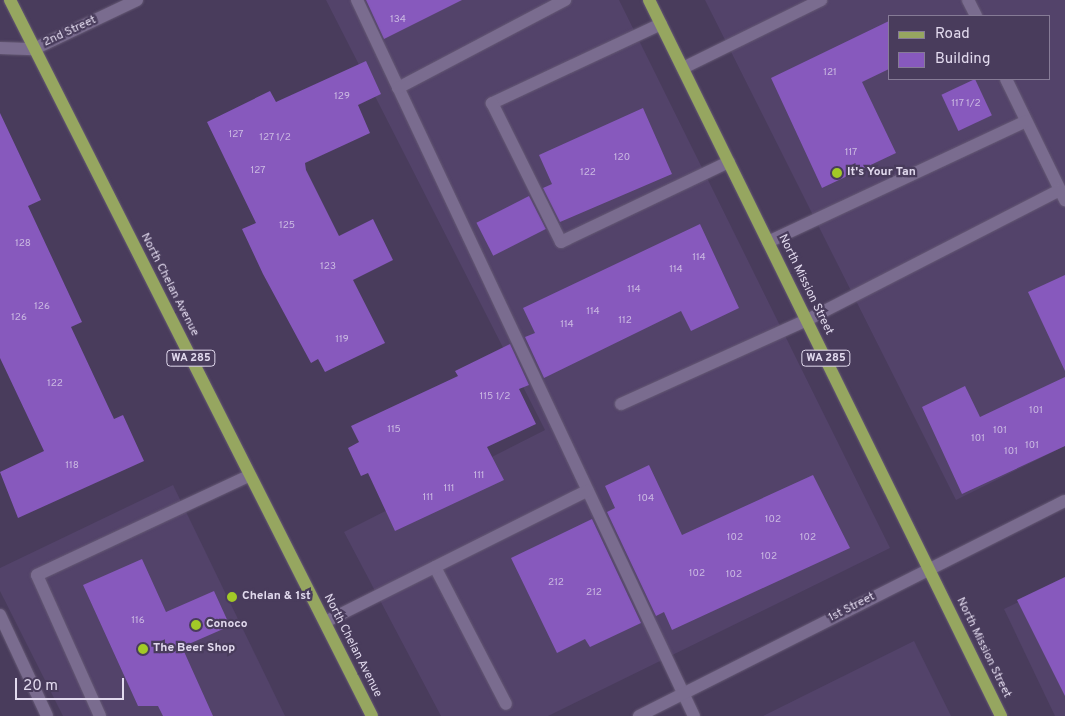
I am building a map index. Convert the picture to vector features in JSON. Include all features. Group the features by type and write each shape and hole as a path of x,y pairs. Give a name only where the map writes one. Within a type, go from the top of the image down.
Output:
{"main road":[{"name":"North Chelan Avenue","path":"10,0 372,716"},
{"name":"North Mission Street","path":"649,0 1002,716"}],"street":[{"name":"2nd Street","path":"0,48 34,48 137,0"},
{"path":"357,0 694,716"},
{"path":"398,88 565,0"},
{"path":"683,68 821,0"},
{"path":"968,0 976,15"},
{"path":"661,24 492,104 561,242 729,162"},
{"path":"621,404 807,320 1063,195 1006,80"},
{"path":"768,242 1026,121"},
{"path":"100,716 37,575 250,475"},
{"path":"325,622 587,491"},
{"name":"1st Street","path":"639,716 1065,501"},
{"path":"435,568 506,704"},
{"path":"0,615 47,716"}],"shaded area":[{"path":"326,0 619,0 890,548 548,716 441,716 344,532 545,430"},
{"path":"705,0 1065,0 1065,446 956,500"},
{"path":"173,485 285,716 63,716 0,591 0,568"},
{"path":"1065,580 1065,716 1055,716 1004,609"},
{"path":"914,641 951,716 763,716"}],"building":[{"path":"366,0 462,0 384,39"},
{"path":"888,21 888,69 862,82 896,153 822,188 771,78"},
{"path":"366,61 381,94 358,105 370,133 305,163 306,170 339,236 373,219 393,260 353,280 385,343 325,372 318,359 311,363 263,274 242,229 256,223 207,122 270,91 276,102"},
{"path":"975,80 992,115 958,131 941,95"},
{"path":"643,108 672,174 560,222 543,188 552,184 539,155"},
{"path":"0,113 41,200 28,206 82,322 71,327 114,419 123,415 144,461 18,518 0,472 44,451 0,358"},
{"path":"529,196 546,229 493,256 476,223"},
{"path":"700,224 739,308 691,331 681,311 544,378 525,337 535,333 523,308"},
{"path":"1065,275 1065,371 1028,292"},
{"path":"510,344 529,385 519,389 536,424 487,447 504,480 395,531 368,473 361,476 348,448 359,442 351,426 458,376 455,371"},
{"path":"1065,377 1065,446 962,494 922,407 965,386 980,417"},
{"path":"649,465 682,535 813,475 850,548 672,630 664,612 656,616 607,512 615,508 605,486"},
{"path":"592,519 641,623 590,647 585,639 557,653 511,558"},
{"path":"142,559 166,612 214,591 230,626 182,647 213,716 163,716 158,706 138,706 83,585"},
{"path":"1065,577 1065,696 1017,600"}],"place":[{"name":"It's Your Tan","path":"837,173"},
{"name":"Chelan & 1st","path":"232,597"},
{"name":"Conoco","path":"196,625"},
{"name":"The Beer Shop","path":"143,649"}]}
